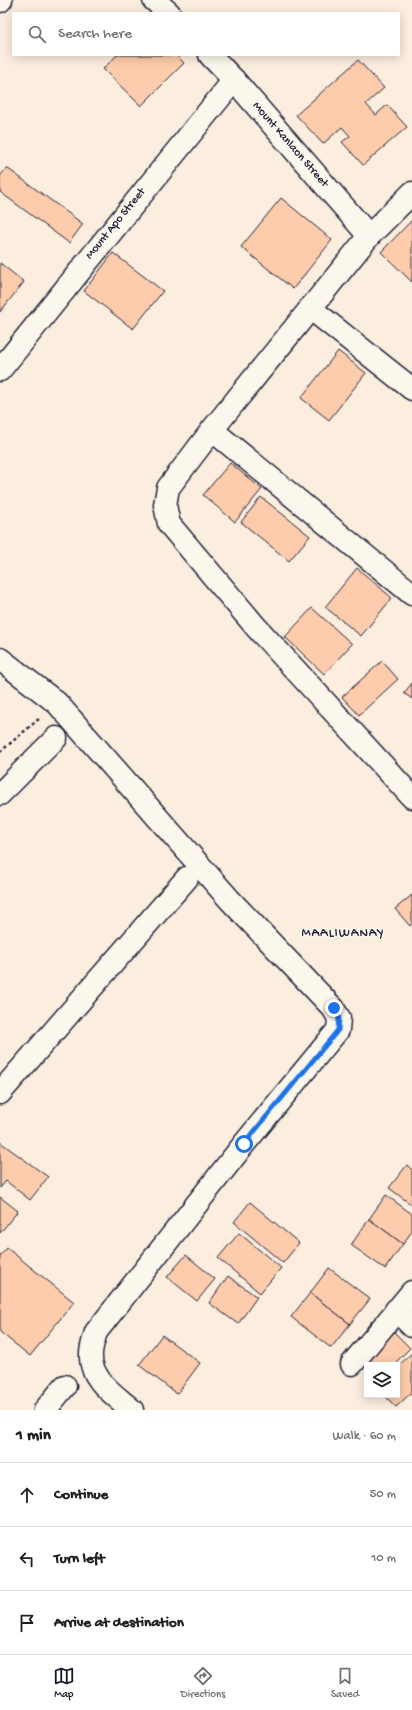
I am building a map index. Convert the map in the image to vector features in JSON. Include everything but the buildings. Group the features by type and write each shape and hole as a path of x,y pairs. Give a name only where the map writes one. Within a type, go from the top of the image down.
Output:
{"street":[{"path":"154,0 168,12"},
{"name":"Mount Kanlaon Street","path":"211,56 234,80 369,236"},
{"name":"Mount Apo Street","path":"0,370 234,80"},
{"path":"412,193 369,236 212,430 168,488 165,504 169,524 256,627 412,797"},
{"path":"310,308 412,389"},
{"path":"212,430 412,594"},
{"path":"0,659 57,703 230,900 334,1008 339,1018 338,1030 244,1144 96,1332 91,1354 93,1371 106,1388 132,1410"},
{"path":"0,794 56,738"},
{"path":"0,1093 187,878"},
{"path":"352,1364 412,1292"},
{"path":"396,1310 412,1326"},
{"path":"45,1410 65,1386"}],"path":[{"path":"0,752 57,703"}],"district":[{"name":"MAALIWANAY","path":"343,933"}],"route":[{"path":"244,1144 338,1030 339,1018 334,1008"}]}
